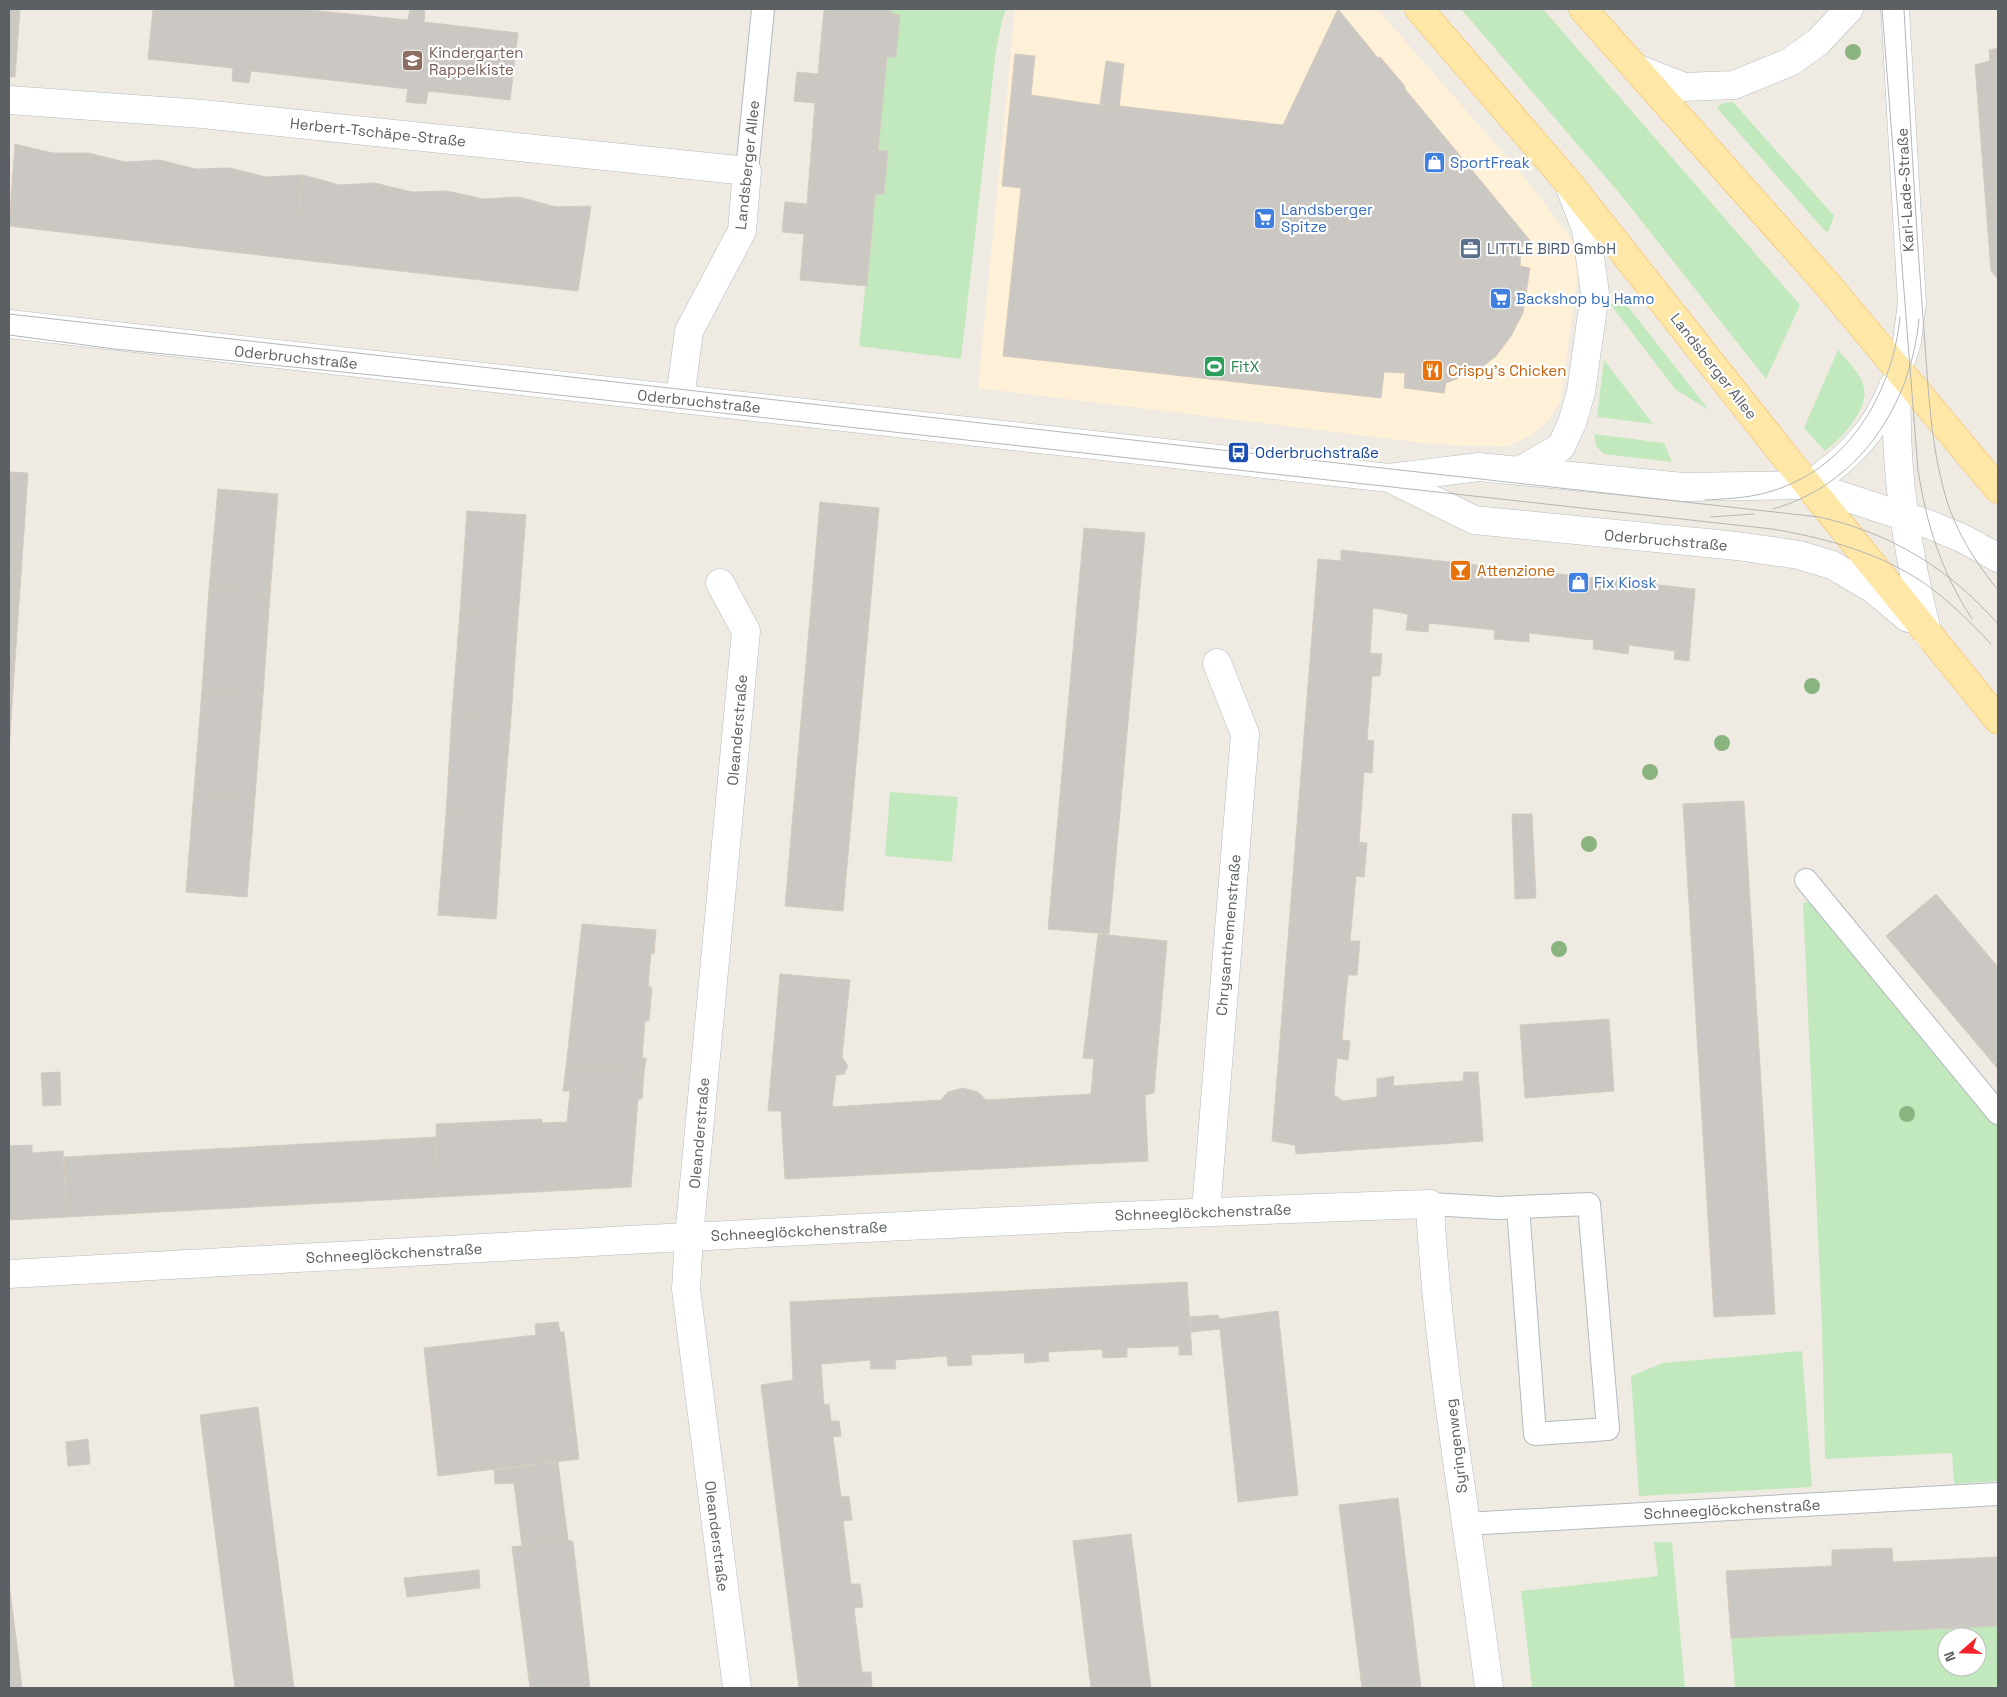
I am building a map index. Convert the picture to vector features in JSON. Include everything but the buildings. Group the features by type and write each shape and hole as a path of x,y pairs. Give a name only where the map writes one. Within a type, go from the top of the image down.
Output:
{"main road":[{"name":"Landsberger Allee","path":"1419,9 1567,181 1808,485 1998,720"},
{"path":"1583,9 1826,284 1998,490"}],"street":[{"path":"1636,68 1684,87 1734,85 1790,62 1818,42 1849,9"},
{"name":"Karl-Lade-Straße","path":"1895,9 1912,303 1907,340 1898,370"},
{"name":"Herbert-Tschäpe-Straße","path":"9,100 203,114 747,171"},
{"name":"Landsberger Allee","path":"680,399 689,330 742,232 747,171"},
{"path":"1519,471 1561,447 1572,423 1581,392 1595,293 1586,229 1567,181"},
{"name":"Oderbruchstraße","path":"9,324 1389,478 1479,467 1682,487 1808,485 1905,516 1964,539 1998,558"},
{"name":"Landsberger Allee","path":"1898,370 1896,429 1905,516 1913,576 1928,634"},
{"path":"1808,485 1843,460 1868,433 1880,414 1898,370"},
{"name":"Oderbruchstraße","path":"1389,478 1474,520 1737,546 1799,555 1832,565 1873,589 1928,634"},
{"name":"Oleanderstraße","path":"720,583 746,631 689,1236 686,1289 737,1688"},
{"name":"Chrysanthemenstraße","path":"1206,1211 1245,734 1217,663"},
{"name":"Schneeglöckchenstraße","path":"9,1274 689,1236 1206,1211 1430,1204"},
{"name":"Syringenweg","path":"1430,1204 1433,1259 1465,1524 1489,1688"}],"lane":[{"name":"Landsberger Allee","path":"747,171 763,9"},
{"path":"1806,880 1998,1113"},
{"name":"Schneeglöckchenstraße","path":"1430,1204 1498,1208 1518,1207 1589,1204 1608,1429 1535,1434 1518,1207"},
{"name":"Schneeglöckchenstraße","path":"1465,1524 1998,1494"}],"shaded area":[{"name":"Landsberger Spitze","path":"1015,9 1377,9 1525,178 1571,239 1578,256 1577,282 1560,402 1549,420 1530,436 1506,447 1431,444 978,388"}],"green space":[{"path":"891,9 1006,9 996,50 961,359 859,346 875,194 884,194 888,151 878,150 887,57 896,57 900,15 891,13"},
{"path":"1461,9 1543,9 1800,305 1766,379 1621,195"},
{"path":"1733,102 1834,216 1828,232 1824,230 1717,108 1723,103"},
{"path":"1617,300 1629,308 1709,410 1676,390 1610,304"},
{"path":"1838,350 1859,375 1864,391 1864,400 1861,409 1848,429 1825,451 1804,428"},
{"path":"1604,360 1653,424 1597,417"},
{"path":"1594,434 1664,443 1672,462 1604,454 1596,446"},
{"path":"890,792 958,797 952,862 885,856"},
{"path":"1815,901 1998,1127 1998,1481 1954,1484 1952,1453 1825,1459 1822,1325 1803,903"},
{"path":"1802,1351 1812,1487 1639,1496 1631,1376 1663,1363"},
{"path":"1654,1542 1672,1542 1685,1688 1532,1688 1521,1591 1658,1576"},
{"path":"1998,1626 1998,1688 1735,1688 1731,1638 1937,1629 1937,1677 1987,1677 1987,1627 1976,1627"}],"tram line":[{"path":"1882,9 1918,470 1926,510 1937,548 1952,583 1972,619"},
{"path":"1904,9 1920,279 1930,409 1936,454 1946,498 1955,523 1982,569 1998,590"},
{"path":"9,314 1819,517 1871,533 1895,543 1917,556 1960,586 1998,624"},
{"path":"1705,500 1758,495 1794,483 1819,468 1841,449 1860,427 1875,402 1887,375 1900,317"},
{"path":"1773,509 1804,497 1831,481 1855,461 1875,437 1892,411 1905,382 1914,351 1919,319"},
{"path":"9,335 115,349 441,382 1772,529 1844,546 1897,567 1924,583 1944,598 1991,644"},
{"path":"1711,517 1754,514"}],"place":[{"name":"Kindergarten Rappelkiste","path":"413,61"},
{"name":"SportFreak","path":"1434,162"},
{"name":"Landsberger Spitze","path":"1265,218"},
{"name":"LITTLE BIRD GmbH","path":"1471,248"},
{"name":"Backshop by Hamo","path":"1500,298"},
{"name":"FitX","path":"1215,366"},
{"name":"Crispy's Chicken","path":"1432,370"},
{"name":"Oderbruchstraße","path":"1239,452"},
{"name":"Attenzione","path":"1461,570"},
{"name":"Fix Kiosk","path":"1578,582"}]}
